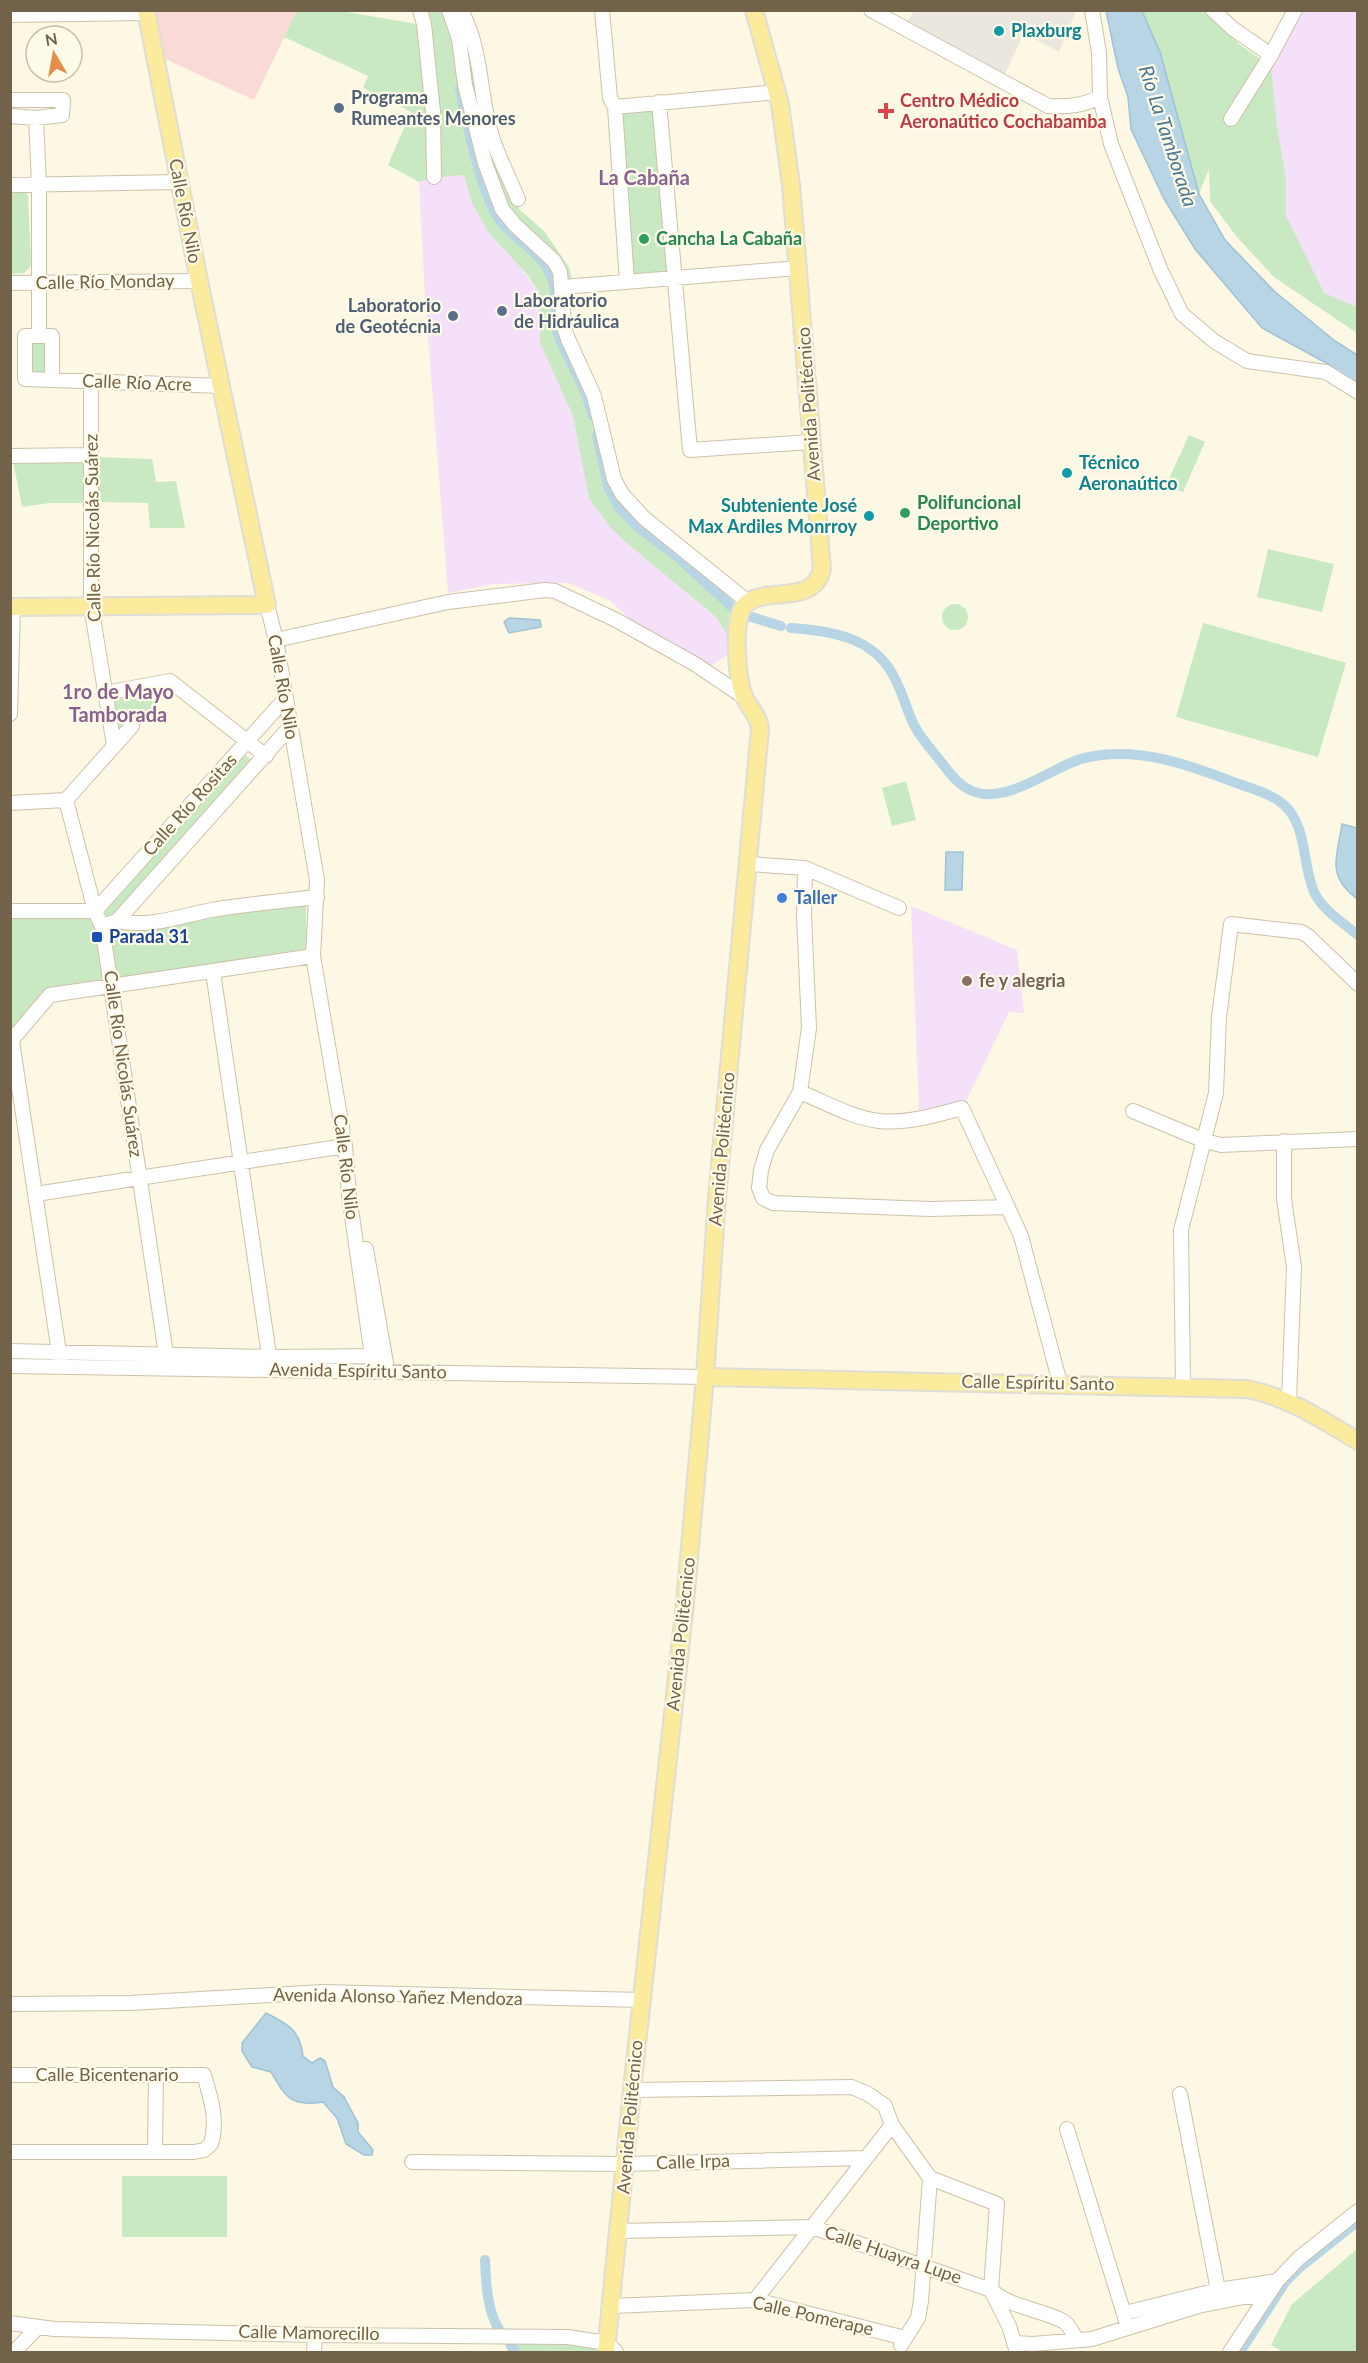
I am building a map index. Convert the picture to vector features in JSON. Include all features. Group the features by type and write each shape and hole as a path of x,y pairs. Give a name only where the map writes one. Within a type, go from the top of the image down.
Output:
{"main road":[{"name":"Avenida Politécnico","path":"610,2349 632,2090 665,1792 705,1377 717,1197 760,729 759,721 744,697 739,673 743,609 810,588 820,578 822,569 791,185 777,92 754,10"},
{"name":"Calle Río Nilo","path":"146,12 199,281 267,605"},
{"path":"12,607 267,605"},
{"name":"Calle Espíritu Santo","path":"705,1377 1060,1383 1247,1389 1268,1393 1289,1401 1358,1441"}],"street":[{"path":"420,10 424,24 433,112 434,177"},
{"path":"448,10 459,39 465,86 485,163 502,209 515,225 554,261 560,272 566,333 594,396 614,479 622,494 644,518 743,609"},
{"path":"461,10 477,51 487,119 518,199"},
{"path":"602,10 610,98 615,107 627,282"},
{"path":"872,10 1048,106 1068,107 1091,102 1100,97"},
{"path":"1092,10 1099,53 1100,97 1111,144 1161,271 1182,314 1214,341 1247,361 1326,372 1358,392"},
{"path":"1213,10 1232,28 1271,55"},
{"path":"1231,119 1271,55 1295,10"},
{"path":"10,15 146,12"},
{"path":"615,107 777,92"},
{"path":"10,100 63,100 62,115 36,118 10,116"},
{"path":"659,102 690,450 812,442"},
{"path":"36,118 39,184 39,336"},
{"path":"10,185 180,182"},
{"path":"562,287 798,268"},
{"name":"Calle Río Monday","path":"10,283 199,281"},
{"path":"25,336 52,336 52,379 25,379 25,336"},
{"name":"Calle Río Acre","path":"52,379 222,386"},
{"name":"Calle Río Nicolás Suárez","path":"91,381 91,606 114,745"},
{"path":"10,456 91,455"},
{"path":"276,640 447,602 546,590 555,591 616,620 694,664 744,697"},
{"name":"Calle Río Nilo","path":"267,605 276,640 317,880 318,897 313,956 345,1146 349,1195 358,1207 376,1361 387,1371"},
{"path":"10,714 12,607"},
{"path":"105,693 171,681 266,756"},
{"name":"Calle Río Rositas","path":"95,911 285,699"},
{"path":"10,803 66,800 132,726"},
{"name":"Calle Río Rositas","path":"102,926 117,921 290,727"},
{"name":"Calle Río Nicolás Suárez","path":"66,800 95,911 102,926 167,1361"},
{"path":"749,864 805,868 899,908"},
{"path":"805,868 804,916 809,1028 800,1092 767,1150 761,1170 759,1188 763,1198 773,1203 930,1209 1008,1207"},
{"path":"117,921 132,924 162,922 213,910 318,897"},
{"path":"10,911 95,911"},
{"path":"1183,1386 1181,1230 1216,1093 1219,1017 1231,924 1301,932 1358,984"},
{"path":"60,1367 60,1352 11,1042 50,995 313,956"},
{"path":"213,972 271,1363"},
{"path":"800,1092 850,1113 878,1121 919,1119 962,1108 1021,1236 1060,1383"},
{"path":"1133,1111 1205,1141 1221,1145 1358,1139"},
{"path":"1284,1141 1284,1199 1294,1267 1289,1401"},
{"path":"36,1194 345,1146"},
{"name":"Avenida Espíritu Santo","path":"10,1351 60,1352 167,1361 271,1363 376,1361"},
{"name":"Avenida Espíritu Santo","path":"10,1366 60,1367 167,1361"},
{"name":"Avenida Espíritu Santo","path":"387,1371 705,1377"},
{"name":"Avenida Alonso Yañez Mendoza","path":"10,2004 131,2003 323,1992 641,2000"},
{"name":"Calle Bicentenario","path":"10,2075 204,2075 213,2102 214,2125 211,2145 204,2150 155,2151"},
{"path":"10,2152 155,2151 156,2075"},
{"path":"632,2090 852,2087 868,2094 885,2106 892,2126 930,2178 996,2204 991,2290 1009,2326 1016,2348 1033,2344 1092,2339 1127,2320 1218,2290 1277,2280"},
{"path":"1180,2094 1218,2290"},
{"path":"754,2300 892,2126"},
{"path":"1067,2128 1127,2320"},
{"name":"Calle Irpa","path":"412,2162 625,2164 866,2158"},
{"path":"923,2266 930,2178"},
{"path":"1230,2352 1277,2280 1299,2258 1358,2211"},
{"name":"Calle Huayra Lupe","path":"619,2231 812,2227 991,2290 1023,2307 1065,2322 1077,2340"},
{"name":"Calle Pomerape","path":"612,2306 754,2300 902,2342 918,2318 923,2266"},
{"path":"1127,2320 1244,2297 1266,2297"},
{"name":"Calle Mamorecillo","path":"10,2323 38,2327 315,2335 568,2337 610,2349"},
{"path":"15,2352 38,2327"},
{"path":"314,2352 315,2335"}],"shaded area":[{"name":"Plaxburg","path":"915,10 1076,11 1059,52 1024,33 1005,74 907,21"},
{"path":"155,11 297,11 254,100 161,57"},
{"path":"1299,11 1357,11 1357,333 1274,277 1237,237 1210,201"},
{"path":"464,175 471,201 539,292 540,343 573,416 590,498 611,528 629,545 716,617 727,635 727,655 711,666 636,624 609,600 568,583 494,584 448,593 425,297 419,182 434,177"},
{"name":"fe y alegria","path":"911,906 1017,950 1024,1013 1009,1012 967,1099 919,1112"}],"green space":[{"path":"297,11 341,11 417,24 428,115 428,179 419,182 388,165 411,112 363,88 368,76 284,37"},
{"path":"426,11 445,11 499,210 551,263 591,397 611,480 736,601 729,615 727,635 716,617 611,528 589,498 573,416 540,343 539,292 526,273 488,232 471,201 464,175 441,177"},
{"path":"1142,11 1205,11 1239,44 1271,67 1277,127 1286,179 1286,216 1324,293 1357,307 1357,333 1274,277 1237,237 1210,201 1209,169 1199,194 1160,52"},
{"path":"469,36 500,167 520,210 544,231 569,267 573,283 565,283 536,236 513,213 502,190 487,148 476,105 464,40"},
{"path":"650,109 653,111 668,269 665,274 632,277 620,117 622,113"},
{"path":"10,189 23,190 28,195 31,263 24,273 11,274"},
{"path":"29,340 49,341 48,374 28,374"},
{"path":"1189,435 1205,442 1183,492 1166,485"},
{"path":"97,457 152,459 156,482 176,481 185,528 150,528 148,503 97,502"},
{"path":"87,459 87,503 49,503 22,507 13,461"},
{"path":"1268,549 1334,564 1322,612 1257,597"},
{"path":"955,604 964,608 968,617 964,626 955,630 946,626 942,617 946,608"},
{"path":"1203,623 1346,663 1318,757 1176,717"},
{"path":"169,688 138,724 119,738 112,700"},
{"path":"244,754 251,760 112,918 103,914"},
{"path":"906,781 916,820 892,826 882,788"},
{"path":"306,903 306,954 117,979 109,935 114,928 130,928"},
{"path":"11,917 91,917 97,926 105,981 47,989 11,1030"},
{"path":"122,2176 227,2176 227,2237 122,2237"},
{"path":"1357,2249 1357,2352 1282,2352 1271,2345 1292,2304"},
{"path":"515,2341 587,2343 599,2346 599,2352 519,2352"}],"water":[{"name":"Río La Tamborada","path":"1106,11 1142,11 1160,52 1199,194 1225,240 1274,291 1335,341 1357,355 1357,385 1328,364 1262,328 1195,249 1164,199 1131,129 1128,97 1118,68"},
{"path":"509,618 540,620 541,627 509,633 504,622"},
{"path":"1342,824 1357,828 1357,899 1347,890 1337,874 1336,857"},
{"path":"946,852 963,852 962,890 945,890"},
{"path":"266,2013 292,2029 299,2040 303,2056 312,2063 320,2058 325,2061 333,2087 344,2097 358,2123 358,2132 373,2150 372,2155 364,2155 346,2144 337,2118 323,2102 296,2102 281,2088 271,2072 252,2067 242,2051 242,2043"}],"waterway":[{"path":"460,88 470,137 486,193 504,226 537,255 551,276 555,291 558,334 585,392 592,415"},
{"path":"597,436 609,489 620,509 638,527 679,558 733,608"},
{"path":"745,615 781,626"},
{"path":"791,628 838,635 853,640 878,656 889,668 922,738 958,782 981,794 996,794 1012,790 1075,761 1089,757 1127,754 1184,765 1274,798 1292,814 1297,824 1315,894 1329,911 1358,935"},
{"path":"1240,2352 1286,2281 1358,2221"},
{"path":"485,2260 490,2306 500,2331"},
{"path":"510,2344 515,2352"}],"place":[{"name":"Plaxburg","path":"999,31"},
{"name":"Programa Rumeantes Menores","path":"339,108"},
{"name":"Centro Médico Aeronaútico Cochabamba","path":"886,111"},
{"name":"Cancha La Cabaña","path":"644,239"},
{"name":"Laboratorio de Hidráulica","path":"502,311"},
{"name":"Laboratorio de Geotécnia","path":"453,316"},
{"name":"Técnico Aeronaútico","path":"1067,473"},
{"name":"Polifuncional Deportivo","path":"905,513"},
{"name":"Subteniente José Max Ardiles Monrroy","path":"869,516"},
{"name":"Taller","path":"782,898"},
{"name":"Parada 31","path":"97,937"},
{"name":"fe y alegria","path":"967,981"}],"district":[{"name":"La Cabaña","path":"644,178"},
{"name":"1ro de Mayo Tamborada","path":"118,704"}]}
